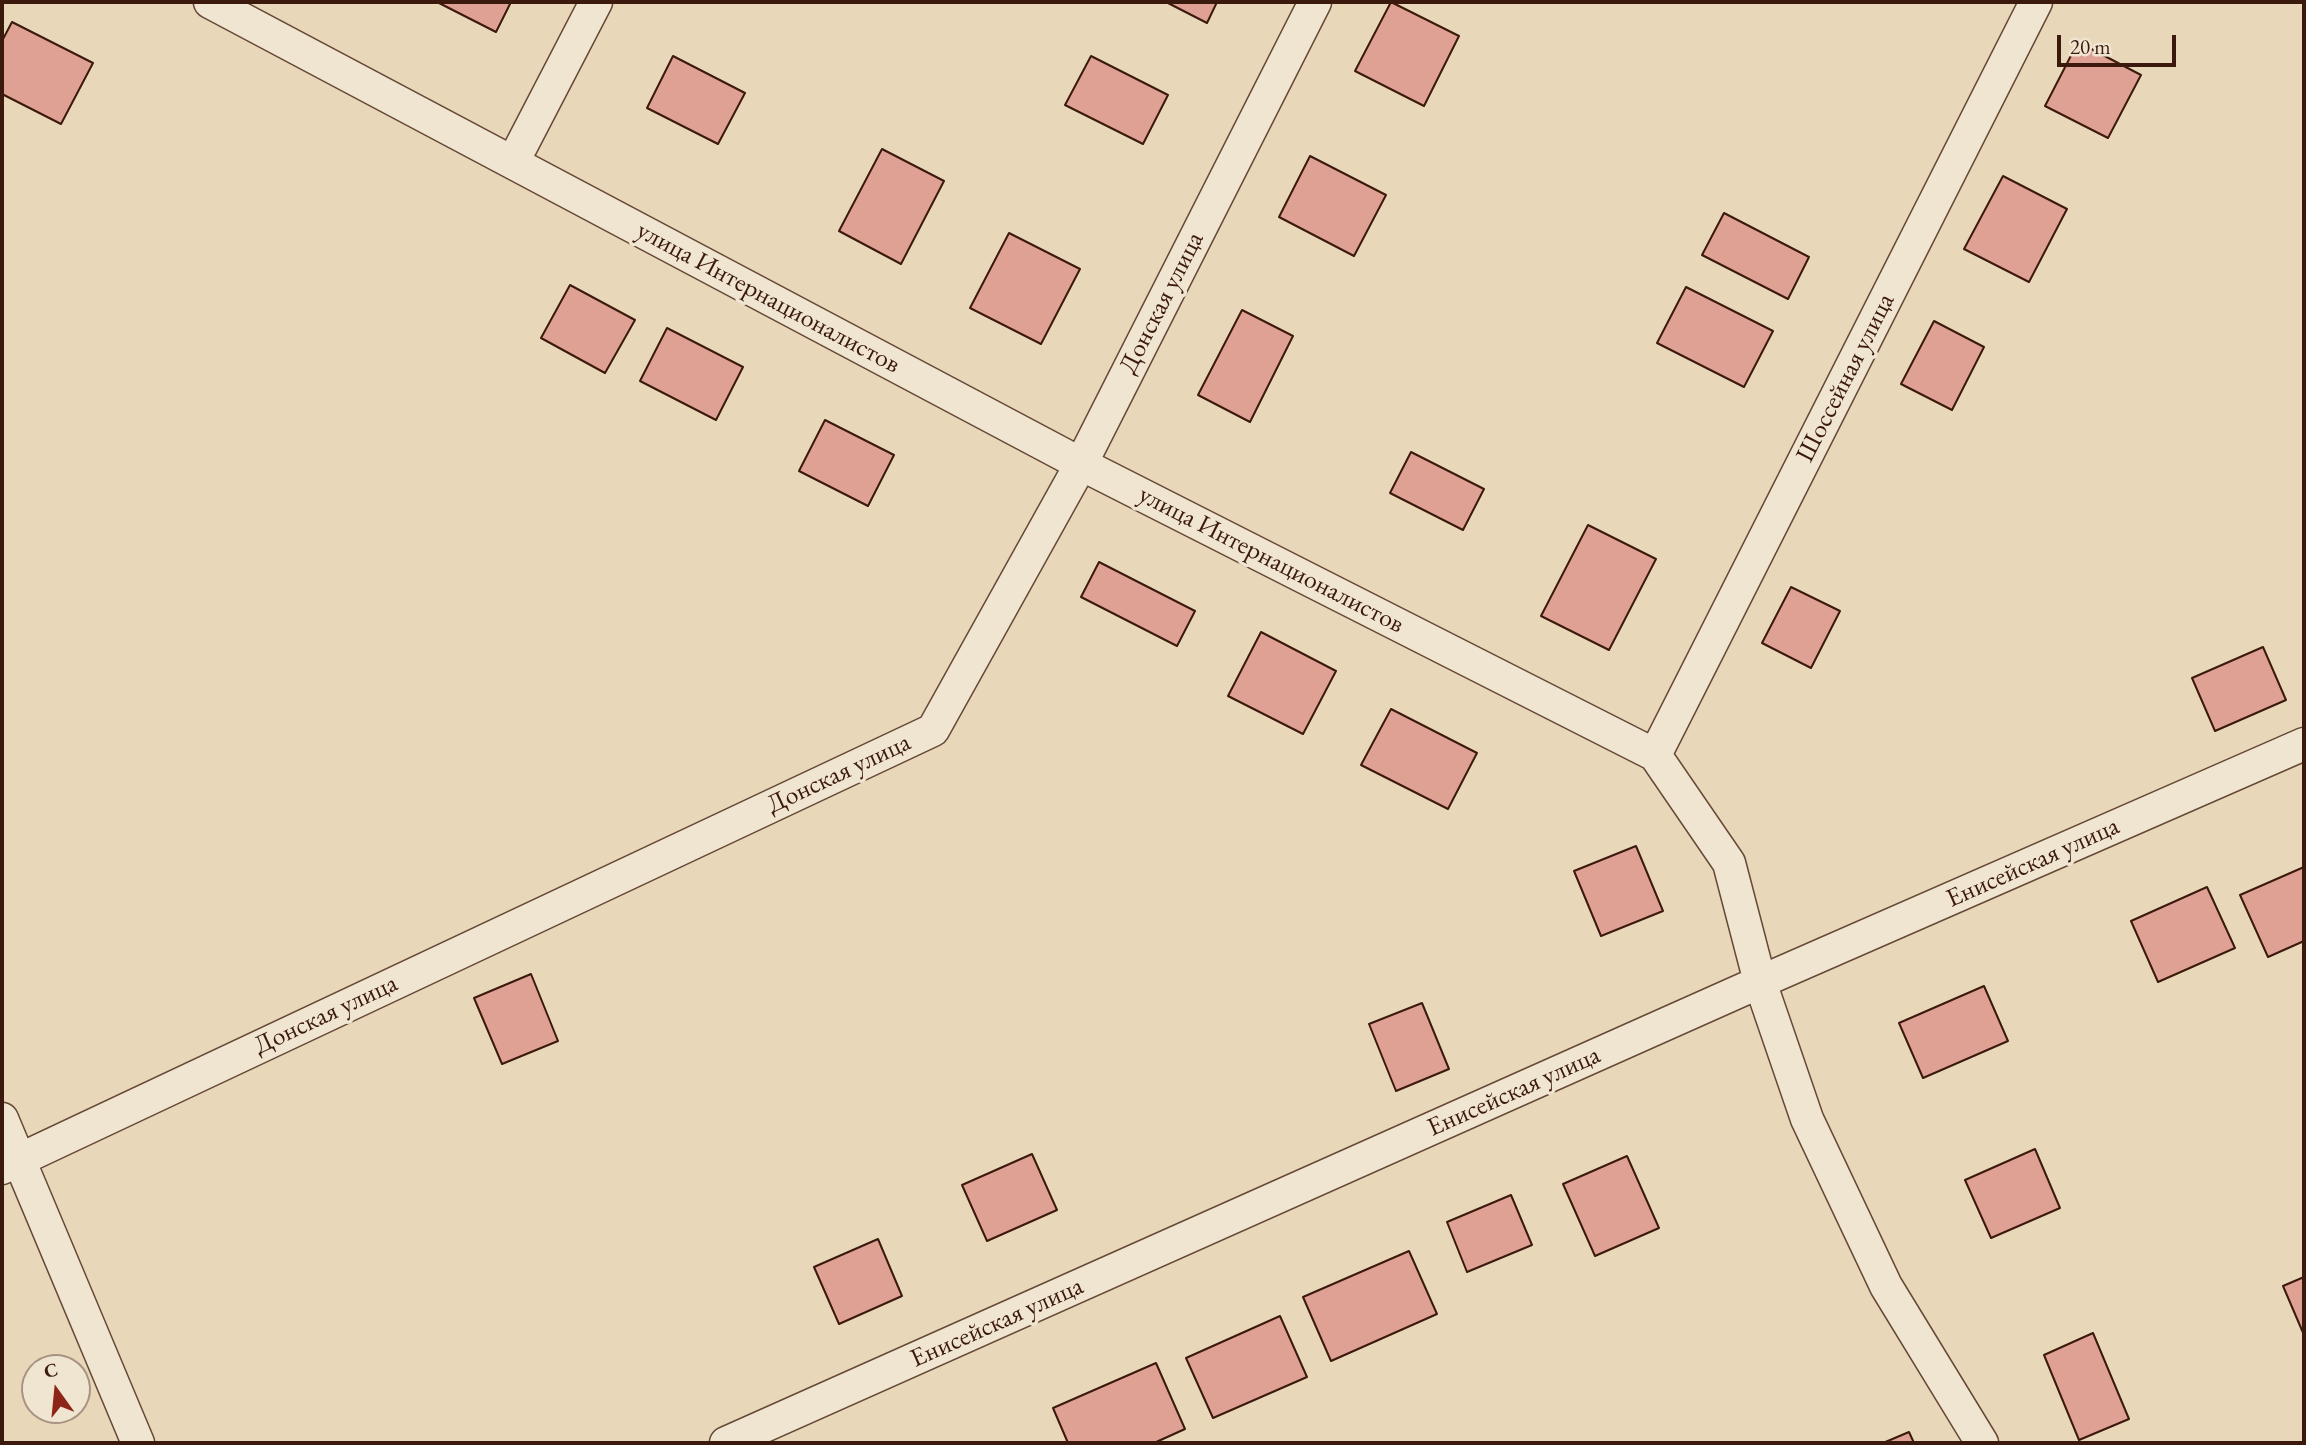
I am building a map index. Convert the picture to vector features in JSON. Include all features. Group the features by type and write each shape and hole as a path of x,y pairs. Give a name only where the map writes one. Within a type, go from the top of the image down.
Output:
{"street":[{"name":"улица Интернационалистов","path":"210,2 1081,464 1655,755 1729,863 1760,982 1807,1119 1886,1286 1982,1443"},
{"path":"513,162 596,2"},
{"name":"Донская улица","path":"12,1164 933,730 1081,464 1315,2"},
{"name":"Шоссейная улица","path":"1655,755 2036,2"},
{"name":"Енисейская улица","path":"726,1443 1760,982 2304,744"},
{"path":"2,1119 12,1164 138,1443"}],"building":[{"path":"437,2 511,2 496,32"},
{"path":"1166,2 1217,2 1207,23"},
{"path":"1391,2 1459,36 1424,106 1355,71"},
{"path":"12,22 93,63 61,124 2,94 2,41"},
{"path":"2078,42 2141,75 2108,138 2045,106"},
{"path":"673,56 745,93 718,144 647,108"},
{"path":"1091,56 1168,95 1143,144 1065,105"},
{"path":"882,149 944,181 901,264 839,231"},
{"path":"1310,156 1386,195 1354,256 1279,217"},
{"path":"2003,176 2067,209 2029,282 1964,249"},
{"path":"1724,213 1809,257 1788,299 1702,255"},
{"path":"1009,233 1080,269 1041,344 970,308"},
{"path":"570,285 635,320 605,373 541,338"},
{"path":"1686,287 1773,331 1744,387 1657,343"},
{"path":"1242,310 1293,336 1250,422 1198,395"},
{"path":"1934,321 1984,347 1952,410 1901,384"},
{"path":"667,328 743,367 716,420 640,381"},
{"path":"825,420 894,455 868,506 799,471"},
{"path":"1411,452 1484,489 1463,530 1390,493"},
{"path":"1588,525 1656,559 1609,650 1541,616"},
{"path":"1099,562 1195,611 1177,646 1081,597"},
{"path":"1791,587 1840,611 1811,668 1762,643"},
{"path":"1261,632 1336,671 1303,734 1228,696"},
{"path":"2263,647 2286,700 2215,731 2192,678"},
{"path":"1391,709 1477,753 1448,809 1361,765"},
{"path":"1636,846 1663,911 1601,936 1574,871"},
{"path":"2304,867 2304,941 2268,957 2240,895"},
{"path":"2207,887 2235,948 2158,982 2131,921"},
{"path":"531,974 558,1041 502,1064 474,998"},
{"path":"1984,986 2008,1041 1923,1078 1899,1023"},
{"path":"1422,1003 1449,1069 1396,1091 1369,1024"},
{"path":"2035,1149 2060,1208 1991,1238 1965,1180"},
{"path":"1032,1154 1057,1210 987,1241 962,1185"},
{"path":"1627,1156 1659,1228 1595,1256 1563,1184"},
{"path":"1511,1195 1532,1245 1467,1272 1447,1222"},
{"path":"878,1239 902,1296 839,1324 814,1267"},
{"path":"1409,1251 1437,1314 1331,1361 1303,1297"},
{"path":"2304,1277 2304,1335 2283,1286"},
{"path":"1280,1316 1307,1377 1213,1418 1186,1358"},
{"path":"2093,1333 2129,1419 2079,1440 2044,1355"},
{"path":"1156,1363 1185,1429 1154,1443 1068,1443 1053,1408"},
{"path":"1909,1432 1914,1443 1883,1443"}]}
